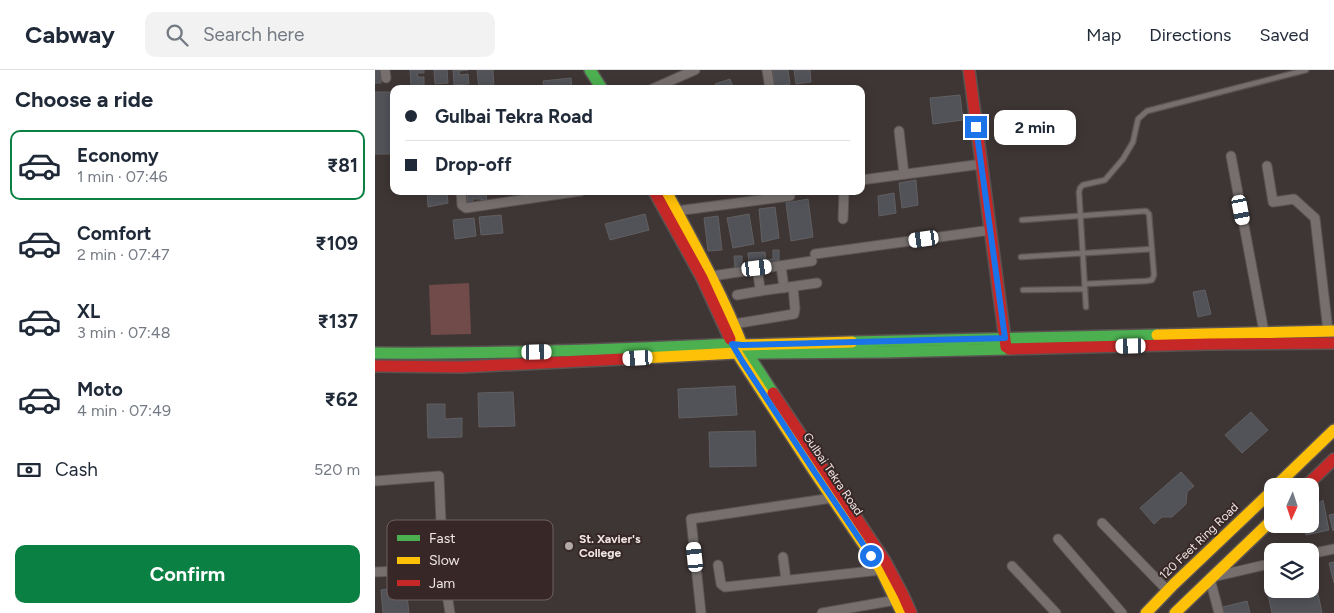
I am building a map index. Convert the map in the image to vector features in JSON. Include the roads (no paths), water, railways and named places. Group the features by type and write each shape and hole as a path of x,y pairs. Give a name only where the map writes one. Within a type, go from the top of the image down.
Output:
{"main road":[{"path":"582,70 591,85"},
{"path":"590,70 599,85"},
{"path":"969,70 1006,344"},
{"name":"Gulbai Tekra Road","path":"656,195 740,349 832,498 881,570 902,613"},
{"name":"Gulbai Tekra Road","path":"668,195 712,276 734,324 740,349 888,566 911,613"},
{"path":"1006,344 1263,332 1331,331"},
{"path":"375,352 461,354 1006,344 1334,343"},
{"path":"375,366 461,367 740,349"},
{"path":"1284,478 1334,430"},
{"path":"1314,478 1334,459"},
{"name":"120 Feet Ring Road","path":"1146,613 1264,499"},
{"path":"1175,613 1264,528"}],"street":[{"path":"661,85 695,70"},
{"path":"767,70 769,85"},
{"path":"899,131 904,174"},
{"path":"1231,156 1263,332"},
{"path":"865,179 982,164"},
{"path":"1267,166 1273,202 1294,199 1315,218 1331,331"},
{"path":"461,195 462,205 466,208 554,195"},
{"path":"676,211 790,195"},
{"path":"843,219 844,195"},
{"path":"712,276 991,230"},
{"path":"734,324 794,314 795,309 781,266"},
{"path":"757,268 759,291"},
{"path":"737,295 817,283"},
{"path":"375,480 439,476 441,520"},
{"path":"701,613 691,519 832,498"},
{"path":"1102,523 1168,591"},
{"path":"1058,539 1122,613"},
{"path":"1319,552 1334,549"},
{"path":"783,556 786,580"},
{"path":"718,565 721,584 725,587 881,570"},
{"path":"1219,613 1211,578 1264,565"},
{"path":"1013,566 1056,613"},
{"path":"448,600 450,613"},
{"path":"823,613 896,600"}],"lane":[{"path":"1086,307 1079,192 1083,185 1105,180 1123,159 1133,142 1138,119 1147,111 1306,70"},
{"path":"1022,220 1147,211 1149,214 1154,275 1152,280 1145,282 1023,290"},
{"path":"1021,257 1152,248"}],"place":[{"name":"St. Xavier's College","path":"569,546"}]}
